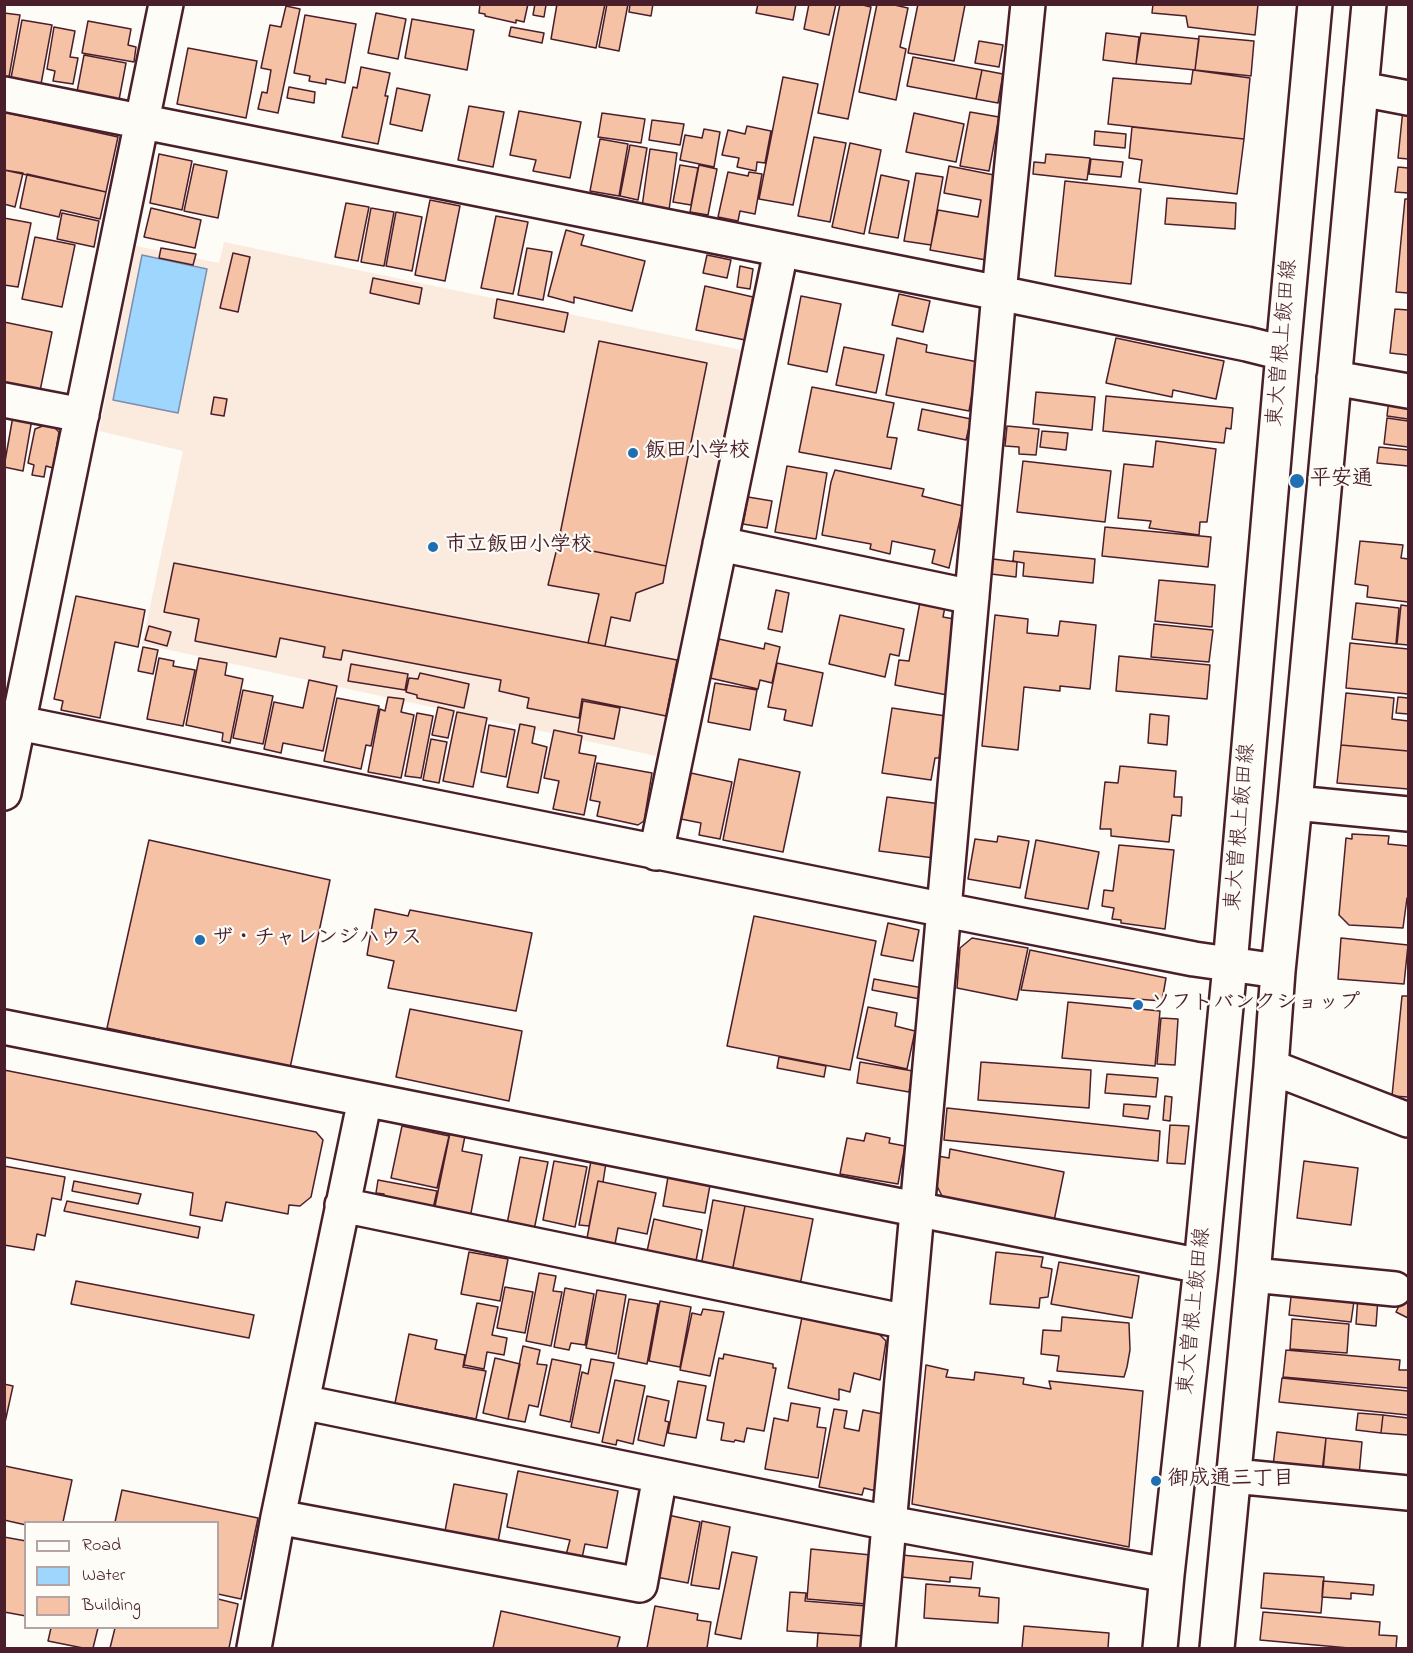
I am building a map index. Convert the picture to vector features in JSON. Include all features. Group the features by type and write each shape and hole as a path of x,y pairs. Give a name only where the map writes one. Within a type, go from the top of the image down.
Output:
{"street":[{"path":"4,793 11,722 82,415 166,4"},
{"path":"878,1648 999,293 1028,4"},
{"name":"東大曽根上飯田線","path":"1160,1648 1201,1266 1230,965 1282,353 1315,4"},
{"path":"1217,1648 1369,4"},
{"path":"1360,89 1408,98"},
{"path":"4,94 999,293 1282,353"},
{"path":"656,853 781,251"},
{"path":"1334,378 1408,391"},
{"path":"4,400 82,415"},
{"path":"720,544 972,597"},
{"path":"11,722 1194,959 1278,971"},
{"path":"1295,803 1408,814"},
{"path":"4,1027 1201,1266"},
{"path":"1271,1067 1408,1120"},
{"path":"254,1648 278,1517 365,1099"},
{"path":"342,1205 907,1322"},
{"path":"1253,1275 1395,1289"},
{"path":"302,1402 888,1523 1167,1575"},
{"path":"278,1517 640,1585 660,1476"},
{"path":"1234,1476 1408,1493"}],"shaded area":[{"name":"市立飯田小学校","path":"224,242 746,351 656,756 142,644 183,451 99,431 136,246 219,263"}],"water":[{"path":"142,255 207,269 178,413 113,400"}],"building":[{"path":"480,4 528,4 524,22 516,20 516,23 479,13"},
{"path":"535,4 546,5 544,17 533,15"},
{"path":"557,4 605,4 596,48 551,39"},
{"path":"607,4 628,4 619,51 599,47"},
{"path":"630,4 653,4 651,16 629,12"},
{"path":"758,4 796,4 793,20 756,13"},
{"path":"809,4 836,4 829,35 804,29"},
{"path":"840,4 859,4 871,7 848,119 818,113"},
{"path":"877,4 908,8 900,47 906,49 896,100 859,92"},
{"path":"918,4 965,5 954,61 908,53"},
{"path":"1153,4 1258,4 1255,35 1188,27 1186,16 1152,13"},
{"path":"286,6 300,9 278,113 258,109 262,92 267,93 271,70 261,68 270,25 281,27"},
{"path":"4,13 20,15 9,77 4,76"},
{"path":"376,13 406,19 398,59 368,53"},
{"path":"305,15 356,24 345,83 326,79 326,84 309,81 310,76 294,73"},
{"path":"412,19 474,30 467,70 405,58"},
{"path":"22,20 52,25 41,84 11,78"},
{"path":"88,21 131,29 128,45 136,47 134,62 82,53"},
{"path":"54,27 75,31 70,57 78,58 73,84 53,81 55,71 47,69"},
{"path":"511,27 544,33 542,43 509,36"},
{"path":"1106,33 1139,37 1136,64 1103,60"},
{"path":"1141,33 1199,39 1195,70 1136,64"},
{"path":"1199,36 1254,41 1251,76 1195,70"},
{"path":"979,41 1003,45 999,67 975,63"},
{"path":"188,48 257,61 246,118 177,104"},
{"path":"84,55 126,63 119,100 77,92"},
{"path":"913,57 982,70 976,99 907,86"},
{"path":"361,67 390,73 385,96 388,96 378,144 342,137 353,87 357,88"},
{"path":"982,70 1003,74 998,103 976,99"},
{"path":"1193,70 1250,78 1244,139 1108,124 1113,78 1191,84"},
{"path":"783,77 818,84 793,205 759,199"},
{"path":"289,87 315,92 314,103 287,98"},
{"path":"397,88 430,95 422,131 390,124"},
{"path":"469,106 504,112 493,167 458,160"},
{"path":"1403,109 1408,110 1408,159 1398,158"},
{"path":"519,111 581,122 570,178 533,171 536,160 510,155"},
{"path":"4,112 118,137 106,192 4,170"},
{"path":"970,112 999,117 989,171 960,166"},
{"path":"602,113 645,119 641,143 598,137"},
{"path":"914,113 964,124 956,162 906,152"},
{"path":"652,120 684,124 680,145 649,140"},
{"path":"747,126 771,131 765,163 757,162 756,171 737,167 739,158 722,155 728,130 745,134"},
{"path":"1132,127 1244,139 1237,194 1139,182 1142,160 1129,158"},
{"path":"704,129 720,132 714,167 680,160 685,135 702,138"},
{"path":"1095,131 1126,134 1125,148 1094,145"},
{"path":"814,137 846,143 830,222 798,216"},
{"path":"600,139 628,144 619,196 590,191"},
{"path":"850,143 881,150 864,234 832,227"},
{"path":"630,145 647,148 638,200 620,196"},
{"path":"650,149 677,153 669,210 642,207"},
{"path":"159,154 192,161 182,210 150,203"},
{"path":"1046,154 1090,158 1087,180 1033,174 1034,162 1045,163"},
{"path":"1091,159 1123,162 1121,177 1089,174"},
{"path":"194,164 227,171 218,218 184,211"},
{"path":"680,165 698,168 691,205 673,202"},
{"path":"699,165 717,169 708,215 690,212"},
{"path":"949,166 994,175 986,260 930,250 938,210 978,217 981,200 944,193"},
{"path":"1398,167 1408,168 1408,193 1395,192"},
{"path":"4,170 23,173 15,207 4,204"},
{"path":"728,172 748,176 749,172 762,174 755,214 740,211 738,221 718,217"},
{"path":"916,173 943,177 931,245 904,241"},
{"path":"27,174 106,192 100,219 61,210 59,217 20,208"},
{"path":"881,175 909,181 898,238 869,233"},
{"path":"1065,181 1141,189 1131,284 1055,276"},
{"path":"1167,198 1236,203 1235,229 1165,224"},
{"path":"1405,199 1408,199 1408,293 1396,292"},
{"path":"430,200 460,206 445,281 415,275"},
{"path":"346,203 369,207 358,261 335,257"},
{"path":"151,208 201,220 195,248 144,237"},
{"path":"371,208 394,212 384,266 361,262"},
{"path":"396,212 422,217 412,271 386,266"},
{"path":"62,213 99,221 94,247 57,239"},
{"path":"496,216 528,222 513,294 481,288"},
{"path":"4,218 31,223 18,287 4,285"},
{"path":"566,230 584,235 581,245 645,261 632,311 574,297 574,303 548,296"},
{"path":"35,237 75,245 62,307 22,299"},
{"path":"161,248 196,254 193,265 159,258"},
{"path":"527,248 552,252 543,300 518,295"},
{"path":"233,253 250,257 238,312 220,308"},
{"path":"707,255 731,260 727,278 703,273"},
{"path":"740,266 753,269 750,289 737,287"},
{"path":"373,278 422,288 419,304 370,293"},
{"path":"705,286 753,297 745,340 696,330"},
{"path":"899,294 930,301 923,332 892,325"},
{"path":"801,296 841,304 827,372 788,364"},
{"path":"497,299 568,313 564,332 494,318"},
{"path":"1395,309 1408,310 1408,355 1390,353"},
{"path":"4,322 52,332 40,391 4,384"},
{"path":"897,338 927,345 926,352 978,362 969,411 886,395"},
{"path":"1116,338 1224,361 1216,399 1173,390 1172,397 1106,383"},
{"name":"飯田小学校","path":"599,341 707,363 666,566 558,544"},
{"path":"844,347 884,355 876,393 836,385"},
{"path":"812,387 894,403 887,437 897,438 891,469 799,452"},
{"path":"1390,391 1408,394 1408,419 1387,416"},
{"path":"1036,392 1095,397 1092,430 1033,424"},
{"path":"1106,396 1233,408 1231,429 1226,428 1224,443 1103,431"},
{"path":"214,397 227,399 224,416 211,414"},
{"path":"922,409 971,419 966,440 918,430"},
{"path":"13,416 32,419 23,471 4,467"},
{"path":"1387,418 1408,421 1408,447 1384,444"},
{"path":"50,423 59,432 53,468 46,466 44,477 32,475 34,465 28,463 35,429"},
{"path":"1007,426 1039,429 1036,455 1019,454 1019,447 1005,446"},
{"path":"1042,431 1068,433 1066,450 1040,447"},
{"path":"1156,441 1216,449 1207,522 1200,522 1199,535 1149,528 1151,521 1118,518 1124,464 1153,467"},
{"path":"1379,447 1408,450 1408,466 1377,463"},
{"path":"1023,461 1111,471 1105,522 1017,512"},
{"path":"787,466 827,473 816,539 775,532"},
{"path":"835,470 924,489 922,496 963,506 949,568 932,563 935,550 892,541 890,554 870,549 871,544 822,535"},
{"path":"748,497 772,501 767,528 743,524"},
{"path":"1105,527 1211,537 1208,567 1102,556"},
{"path":"1360,541 1403,545 1401,558 1408,559 1408,602 1367,597 1368,586 1355,584"},
{"path":"558,544 666,566 663,583 636,593 630,621 611,617 605,646 588,643 599,594 548,585"},
{"path":"1014,551 1095,559 1093,583 1023,576 1024,563 1013,561"},
{"path":"993,559 1017,562 1016,577 991,574"},
{"path":"174,563 677,660 666,716 582,699 579,718 527,708 529,698 499,691 501,680 343,650 341,660 323,657 325,647 280,638 276,657 195,641 199,619 164,612"},
{"path":"1159,580 1215,585 1212,627 1155,621"},
{"path":"776,590 789,593 782,632 768,629"},
{"path":"76,596 145,610 138,647 115,642 100,718 61,710 63,701 54,699"},
{"path":"920,602 945,607 943,617 954,619 947,695 895,685 899,660 909,661"},
{"path":"1356,603 1399,608 1396,644 1352,639"},
{"path":"1401,605 1408,606 1408,645 1397,644"},
{"path":"840,615 904,629 899,656 890,654 885,677 829,664"},
{"path":"995,615 1028,619 1027,633 1058,636 1060,621 1096,625 1090,689 1060,686 1060,691 1024,687 1018,750 982,746"},
{"path":"1154,624 1213,630 1209,662 1151,657"},
{"path":"149,626 171,632 167,646 145,640"},
{"path":"719,639 764,649 765,643 780,647 772,683 760,680 758,689 710,678"},
{"path":"1350,643 1408,649 1408,694 1346,688"},
{"path":"143,647 158,650 153,674 138,671"},
{"path":"1119,656 1210,665 1207,699 1116,691"},
{"path":"159,658 174,661 173,666 195,670 183,726 147,719"},
{"path":"199,658 227,663 225,675 243,679 230,743 222,741 223,733 186,725"},
{"path":"777,663 823,673 812,726 784,720 786,710 768,707"},
{"path":"351,664 408,674 405,690 348,681"},
{"path":"420,673 469,684 464,708 417,698 417,695 406,692 409,678 418,679"},
{"path":"309,680 337,686 323,751 283,743 281,753 264,749 274,702 303,708"},
{"path":"715,683 757,690 750,730 708,722"},
{"path":"243,690 273,696 263,744 233,738"},
{"path":"1346,693 1394,698 1392,719 1408,721 1408,751 1341,745"},
{"path":"388,697 404,699 401,712 414,715 401,778 368,772 380,709 385,711"},
{"path":"1398,697 1408,698 1408,714 1396,713"},
{"path":"337,698 379,706 371,746 366,745 361,769 324,761"},
{"path":"583,701 620,708 614,739 578,732"},
{"path":"438,707 454,711 448,738 432,735"},
{"path":"892,708 946,716 939,758 935,758 931,780 882,773"},
{"path":"457,712 487,718 473,787 443,781"},
{"path":"417,713 433,716 421,778 405,776"},
{"path":"1150,714 1169,716 1167,745 1148,743"},
{"path":"520,724 535,727 532,743 547,747 538,793 507,787"},
{"path":"489,725 515,730 506,777 481,772"},
{"path":"554,730 582,736 579,753 596,756 584,815 553,809 559,781 544,778"},
{"path":"431,739 447,742 439,783 423,780"},
{"path":"1341,745 1408,751 1408,789 1337,783"},
{"path":"739,759 800,772 783,852 723,840"},
{"path":"597,763 652,773 644,821 638,825 597,816 600,802 590,800"},
{"path":"1120,766 1176,771 1174,797 1182,797 1181,816 1172,815 1169,842 1111,836 1111,829 1100,829 1105,782 1118,783"},
{"path":"691,773 732,782 720,839 699,835 701,823 681,819"},
{"path":"887,797 941,804 934,858 879,851"},
{"path":"1352,834 1389,836 1388,844 1408,846 1408,898 1403,928 1349,925 1339,915 1346,838 1352,839"},
{"path":"998,836 1029,841 1020,888 968,879 975,839 997,842"},
{"path":"149,840 330,880 290,1068 107,1028"},
{"path":"1036,840 1099,852 1088,909 1025,898"},
{"path":"1119,845 1174,850 1165,929 1121,923 1121,920 1112,919 1114,908 1102,906 1104,890 1113,891"},
{"path":"375,909 408,916 410,910 532,933 516,1011 388,988 394,961 367,955"},
{"path":"754,916 876,941 850,1070 727,1046"},
{"path":"888,923 919,930 913,961 881,955"},
{"path":"972,938 1028,948 1017,1000 957,988 960,948"},
{"path":"1341,938 1408,945 1404,984 1338,979"},
{"path":"1030,950 1166,978 1162,1001 1021,990"},
{"path":"874,979 923,988 920,999 872,990"},
{"path":"1402,996 1408,996 1408,1097 1392,1096"},
{"path":"1068,1002 1160,1011 1155,1066 1062,1058"},
{"path":"868,1007 897,1013 895,1026 915,1031 907,1069 857,1058"},
{"path":"410,1009 522,1031 509,1101 396,1077"},
{"path":"1161,1018 1178,1019 1175,1065 1157,1064"},
{"path":"779,1057 826,1066 824,1077 777,1068"},
{"path":"860,1062 913,1071 909,1092 857,1083"},
{"path":"981,1062 1091,1070 1089,1108 978,1100"},
{"path":"4,1070 316,1132 323,1140 311,1197 300,1206 289,1205 288,1214 226,1202 222,1221 190,1215 193,1193 4,1157"},
{"path":"1107,1074 1158,1078 1156,1097 1105,1093"},
{"path":"1165,1096 1172,1097 1170,1121 1163,1120"},
{"path":"1124,1104 1150,1106 1148,1119 1123,1116"},
{"path":"947,1108 1160,1131 1158,1161 944,1140"},
{"path":"1170,1125 1189,1126 1185,1164 1167,1163"},
{"path":"402,1126 449,1136 437,1188 391,1178"},
{"path":"450,1133 465,1136 462,1151 482,1155 470,1218 434,1211"},
{"path":"866,1133 890,1138 889,1143 905,1146 898,1184 840,1174 847,1138 864,1141"},
{"path":"950,1149 1064,1172 1054,1221 943,1198 937,1186 938,1156 949,1158"},
{"path":"520,1157 548,1162 534,1230 507,1224"},
{"path":"554,1161 587,1167 575,1227 543,1220"},
{"path":"591,1161 606,1163 603,1182 598,1181 589,1226 579,1225"},
{"path":"1304,1161 1358,1168 1351,1225 1297,1218"},
{"path":"4,1166 65,1177 61,1200 52,1198 45,1236 37,1234 34,1250 4,1245"},
{"path":"668,1177 710,1185 705,1213 663,1206"},
{"path":"378,1180 437,1191 432,1213 383,1204 384,1194 376,1193"},
{"path":"74,1181 141,1194 138,1204 72,1191"},
{"path":"598,1181 656,1193 647,1234 618,1228 615,1244 587,1238"},
{"path":"713,1200 745,1206 732,1272 701,1266"},
{"path":"67,1201 200,1227 198,1238 64,1211"},
{"path":"745,1206 813,1219 800,1285 732,1272"},
{"path":"654,1219 702,1230 695,1266 646,1256"},
{"path":"469,1252 508,1259 500,1301 461,1294"},
{"path":"996,1252 1043,1257 1041,1267 1052,1269 1048,1297 1040,1298 1039,1308 990,1304"},
{"path":"1059,1262 1139,1276 1132,1318 1051,1304"},
{"path":"539,1273 556,1276 553,1291 562,1292 551,1346 526,1341"},
{"path":"76,1281 254,1315 249,1338 71,1304"},
{"path":"505,1287 533,1292 525,1333 497,1328"},
{"path":"1408,1287 1408,1318 1396,1312"},
{"path":"565,1288 594,1294 585,1345 571,1343 569,1350 554,1347"},
{"path":"1292,1288 1354,1301 1351,1322 1289,1315"},
{"path":"597,1290 626,1295 616,1354 586,1348"},
{"path":"1358,1296 1378,1298 1376,1326 1356,1324"},
{"path":"629,1299 658,1304 647,1364 618,1358"},
{"path":"660,1301 691,1307 680,1367 649,1361"},
{"path":"477,1303 498,1307 492,1335 507,1338 504,1355 487,1352 484,1369 464,1365"},
{"path":"703,1309 724,1312 710,1376 680,1370 692,1313 701,1315"},
{"path":"802,1317 877,1332 886,1341 880,1380 854,1373 850,1392 839,1389 839,1400 788,1388"},
{"path":"1062,1317 1129,1323 1130,1350 1124,1377 1057,1371 1059,1356 1041,1354 1043,1330 1061,1331"},
{"path":"1292,1319 1349,1324 1347,1353 1290,1349"},
{"path":"409,1334 437,1340 435,1349 465,1355 463,1367 486,1371 476,1419 395,1403"},
{"path":"523,1346 540,1350 537,1364 547,1365 538,1407 529,1405 525,1422 508,1419"},
{"path":"1286,1350 1400,1360 1399,1370 1408,1370 1408,1388 1283,1377"},
{"path":"724,1354 773,1364 773,1368 776,1368 764,1431 747,1428 744,1442 721,1440 724,1423 707,1420 719,1358 723,1359"},
{"path":"495,1358 520,1364 508,1419 483,1413"},
{"path":"552,1359 581,1365 570,1422 540,1415"},
{"path":"591,1359 614,1363 599,1433 571,1427 582,1372 588,1374"},
{"path":"926,1365 948,1370 946,1377 974,1380 975,1372 1024,1378 1023,1384 1051,1389 1049,1381 1143,1391 1129,1547 912,1504"},
{"path":"1282,1378 1408,1391 1408,1415 1279,1402"},
{"path":"615,1380 645,1386 633,1444 617,1440 616,1445 602,1442"},
{"path":"678,1381 706,1386 696,1438 668,1433"},
{"path":"4,1384 13,1386 4,1427"},
{"path":"647,1396 669,1401 665,1421 669,1422 664,1446 638,1440"},
{"path":"791,1403 820,1408 817,1427 826,1428 818,1478 765,1469 774,1418 788,1421"},
{"path":"834,1409 847,1411 844,1428 859,1431 863,1410 883,1414 876,1491 864,1488 862,1495 819,1487"},
{"path":"1358,1413 1383,1415 1381,1433 1356,1430"},
{"path":"1383,1415 1408,1418 1408,1435 1381,1433"},
{"path":"1277,1432 1326,1438 1322,1472 1273,1466"},
{"path":"1326,1438 1362,1442 1359,1475 1323,1471"},
{"path":"5,1466 72,1480 63,1521 24,1521 24,1525 4,1520"},
{"path":"518,1471 618,1491 607,1548 585,1544 582,1558 566,1555 570,1540 507,1527"},
{"path":"454,1484 507,1494 498,1542 445,1531"},
{"path":"122,1490 258,1518 241,1599 219,1594 219,1521 115,1521"},
{"path":"668,1515 700,1522 688,1583 656,1577"},
{"path":"702,1521 730,1527 719,1589 691,1585"},
{"path":"4,1537 24,1541 24,1616 4,1612"},
{"path":"811,1549 871,1555 866,1604 807,1599"},
{"path":"732,1552 757,1557 741,1639 715,1634"},
{"path":"902,1555 973,1562 971,1579 950,1577 950,1582 901,1577"},
{"path":"1264,1573 1324,1577 1321,1613 1261,1608"},
{"path":"1323,1581 1374,1585 1373,1595 1351,1593 1351,1599 1322,1597"},
{"path":"926,1584 980,1588 979,1596 999,1598 998,1623 924,1618"},
{"path":"790,1592 806,1593 805,1601 867,1606 864,1636 787,1631"},
{"path":"219,1599 238,1604 229,1648 110,1648 115,1629 219,1629"},
{"path":"655,1606 698,1614 697,1620 711,1622 707,1648 647,1648"},
{"path":"501,1611 620,1637 617,1648 493,1648"},
{"path":"1263,1612 1380,1622 1379,1635 1397,1636 1396,1648 1349,1648 1260,1640"},
{"path":"1024,1626 1109,1633 1108,1648 1022,1648"},
{"path":"51,1629 98,1629 93,1648 48,1641"},
{"path":"818,1633 864,1636 863,1648 817,1648"}],"place":[{"name":"飯田小学校","path":"633,453"},
{"name":"平安通","path":"1297,481"},
{"name":"市立飯田小学校","path":"433,547"},
{"name":"ザ・チャレンジハウス","path":"200,940"},
{"name":"ソフトバンクショップ","path":"1138,1005"},
{"name":"御成通三丁目","path":"1156,1481"}]}
